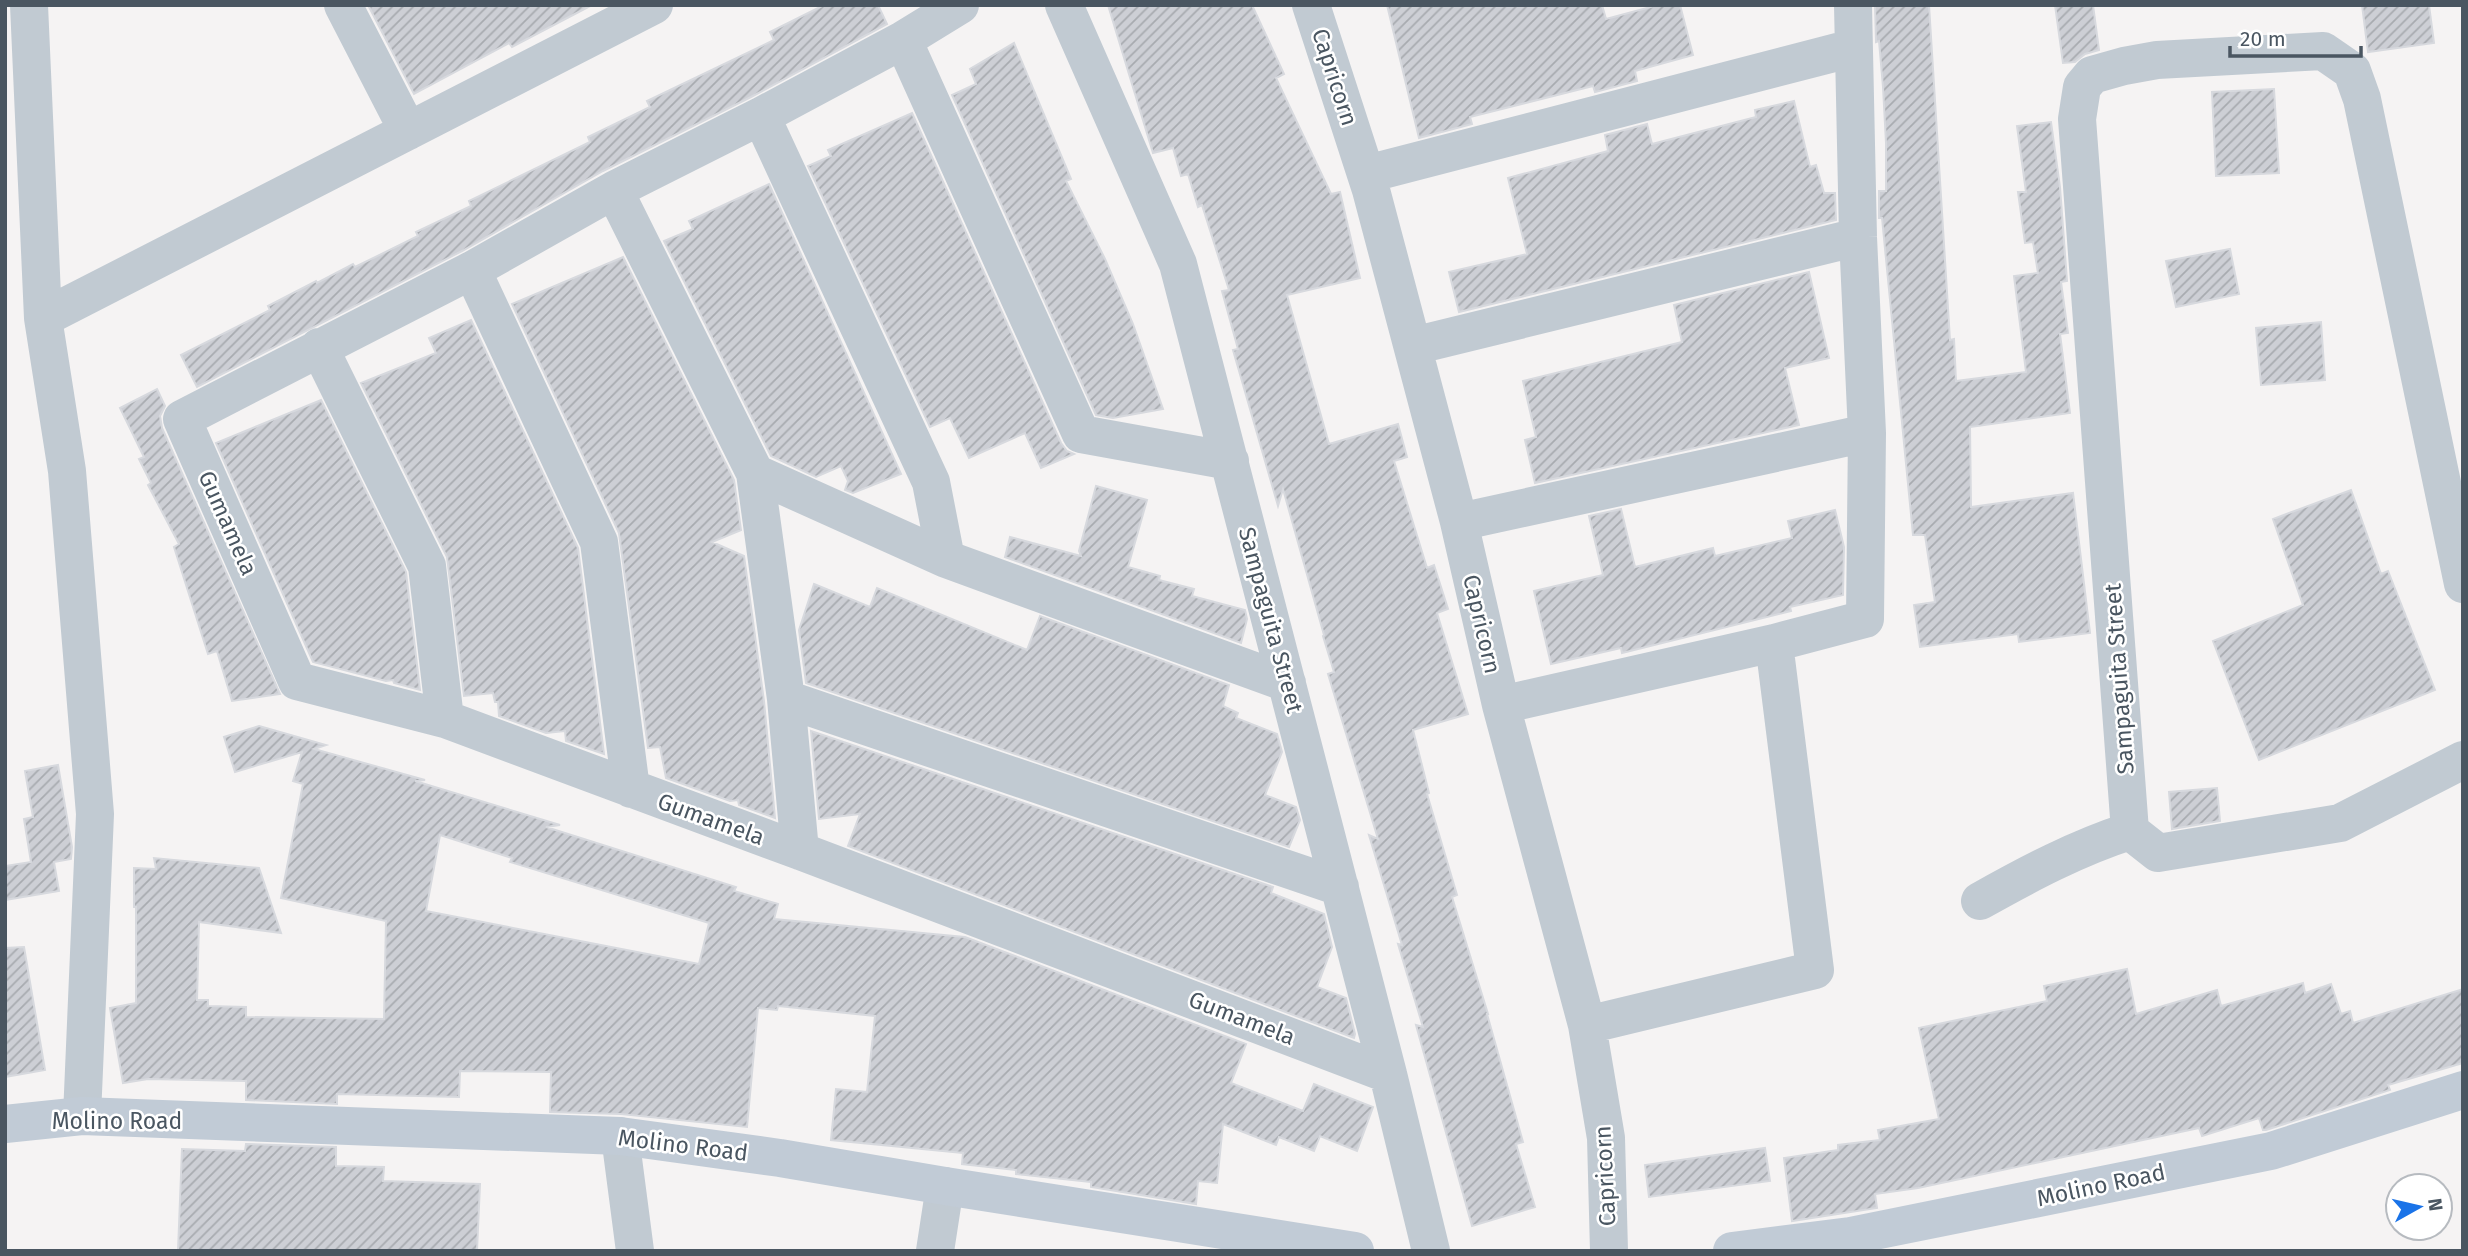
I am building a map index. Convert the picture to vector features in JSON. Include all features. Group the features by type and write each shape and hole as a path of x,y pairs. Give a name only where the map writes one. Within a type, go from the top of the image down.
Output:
{"main road":[{"name":"Molino Road","path":"1732,1251 1850,1244 2271,1151 2463,1090"},
{"name":"Molino Road","path":"5,1124 82,1116 620,1136 780,1158 1355,1251"}],"street":[{"path":"29,5 43,318 67,471 95,814 82,1116"},
{"path":"343,5 408,131"},
{"path":"43,318 654,5"},
{"path":"445,719 428,566 319,347 472,270 614,190 761,116 903,40 960,5"},
{"name":"Sampaguita Street","path":"1064,5 1178,264 1388,1074 1431,1251"},
{"name":"Capricorn","path":"1311,5 1367,174 1459,522 1501,705 1587,1025 1606,1138 1609,1251"},
{"path":"1501,705 1774,643 1865,619 1867,433 1858,237 1853,5"},
{"path":"903,40 1082,434 1230,461"},
{"path":"1367,174 1853,48"},
{"name":"Sampaguita Street","path":"2130,831 2077,119 2082,87 2092,75 2157,60 2323,51 2352,71 2362,99 2463,584"},
{"path":"761,116 931,482 946,558"},
{"path":"614,190 755,473 786,699 800,851"},
{"path":"1413,346 1858,237"},
{"path":"472,270 599,542 631,789"},
{"name":"Gumamela","path":"319,347 182,419 297,681 445,719 1388,1074"},
{"path":"1459,522 1867,433"},
{"path":"755,473 946,558 1287,683"},
{"path":"1587,1025 1815,970 1774,643"},
{"path":"786,699 1339,887"},
{"path":"1979,901 2092,843 2130,831 2158,853 2340,823 2463,760"},
{"path":"620,1136 635,1251"},
{"path":"934,1251 945,1186"}],"building":[{"path":"368,5 592,5 512,47 509,43 414,94"},
{"path":"824,5 878,5 887,24 751,97 603,171 462,251 197,387 181,355 270,310 268,306 316,281 317,283 353,264 355,267 418,236 416,232 471,206 469,201 590,142 588,137 650,107 647,101 774,40 770,32"},
{"path":"1108,5 1252,5 1284,74 1276,78 1331,194 1340,192 1360,278 1287,295 1329,444 1398,424 1407,457 1394,461 1427,568 1434,565 1448,609 1437,613 1468,714 1413,730 1429,793 1427,794 1457,895 1452,897 1523,1142 1516,1144 1535,1207 1472,1226 1416,1025 1423,1027 1398,944 1402,945 1369,835 1378,839 1328,674 1334,672 1324,635 1283,489 1278,506 1233,350 1238,349 1222,291 1229,290 1202,205 1198,207 1188,174 1181,176 1173,148 1153,153"},
{"path":"1387,5 1602,5 1606,19 1658,5 1680,5 1693,55 1635,71 1637,81 1595,92 1593,86 1470,117 1472,124 1419,138"},
{"path":"1875,5 1929,5 1950,340 1954,339 1956,381 2026,372 2014,276 2038,273 2033,242 2025,243 2018,192 2026,192 2017,126 2051,122 2060,187 2067,281 2061,282 2068,333 2060,334 2070,413 1970,427 1971,507 2073,493 2090,633 2019,642 2018,634 1920,647 1914,605 1935,602 1925,535 1913,535 1882,218 1879,218 1879,191 1886,191 1886,143"},
{"path":"2055,5 2093,5 2099,50 2085,54 2075,62 2063,63"},
{"path":"2362,5 2429,5 2434,43 2368,52"},
{"path":"1014,43 1071,179 1066,181 1105,259 1133,324 1163,409 1113,418 1096,415 952,95 976,84 970,69"},
{"path":"2274,89 2279,173 2216,176 2212,92"},
{"path":"1794,101 1810,167 1816,165 1824,193 1835,193 1836,220 1459,312 1449,272 1527,254 1508,178 1608,151 1605,135 1647,124 1652,144 1756,117 1755,110"},
{"path":"912,113 1061,443 1067,451 1074,454 1041,468 1025,433 969,458 950,418 930,427 808,166 831,156 828,150"},
{"path":"769,184 901,474 853,493 845,490 848,481 841,466 816,477 771,456 664,241 693,229 689,221"},
{"path":"2230,249 2239,294 2176,307 2166,261"},
{"path":"623,257 734,480 741,530 712,542 744,556 764,701 775,818 739,805 738,800 730,801 666,778 660,747 648,748 619,533 512,304"},
{"path":"1809,272 1829,358 1785,368 1799,425 1535,483 1525,440 1536,437 1523,381 1682,342 1674,305"},
{"path":"471,320 578,548 604,754 566,741 565,731 546,733 499,716 498,702 495,702 493,693 464,696 447,557 361,383 436,353 429,338"},
{"path":"2321,322 2325,380 2261,385 2256,328"},
{"path":"157,389 165,406 160,416 162,428 280,694 232,701 217,651 208,654 174,547 179,544 148,485 151,483 139,459 144,457 120,408"},
{"path":"321,400 406,572 420,690 394,683 393,680 386,681 313,662 216,443"},
{"path":"1096,486 1147,500 1128,567 1160,576 1159,580 1194,589 1192,596 1245,610 1247,619 1241,643 1005,557 1010,537 1081,556 1079,551"},
{"path":"2351,490 2381,574 2388,571 2435,690 2259,760 2213,641 2303,605 2273,519"},
{"path":"1621,509 1635,567 1713,548 1715,556 1792,538 1788,521 1835,510 1844,547 1843,595 1790,607 1791,611 1622,653 1621,648 1551,664 1534,591 1603,575 1589,516"},
{"path":"814,584 870,607 877,588 1027,650 1040,616 1229,685 1223,706 1238,713 1236,718 1277,734 1282,752 1265,795 1296,807 1300,820 1289,847 806,683 799,630"},
{"path":"259,726 326,745 314,749 425,780 415,781 560,825 546,827 736,887 734,891 778,904 774,919 965,937 1246,1044 1231,1083 1303,1111 1314,1084 1373,1107 1357,1151 1320,1136 1314,1151 1279,1137 1276,1145 1223,1124 1217,1183 1198,1181 1196,1204 1091,1187 1091,1182 1016,1174 1016,1170 962,1164 963,1153 831,1140 836,1089 867,1092 875,1016 778,1006 777,1010 758,1008 747,1127 621,1114 550,1112 551,1072 460,1071 459,1097 337,1094 337,1104 246,1100 246,1081 148,1079 123,1083 110,1008 136,1003 134,868 156,869 154,858 259,868 281,933 199,922 197,1000 208,1000 208,1006 246,1007 246,1017 384,1019 386,921 281,898 303,784 293,781 302,752 235,772 224,737","holes":["440,835 512,858 510,862 709,923 699,964 426,911"]},
{"path":"811,731 1273,887 1271,893 1324,914 1332,947 1317,987 1346,998 1354,1038 848,846 860,814 819,819"},
{"path":"58,765 72,847 71,859 54,862 59,891 5,900 5,866 31,862 24,819 33,817 25,771"},
{"path":"2217,788 2220,821 2172,829 2169,792"},
{"path":"24,947 45,1070 5,1077 5,948"},
{"path":"2127,969 2136,1014 2217,990 2221,1006 2303,983 2305,993 2331,984 2341,1014 2350,1011 2353,1023 2463,989 2463,1063 2388,1085 2390,1090 2266,1130 2263,1130 2259,1118 2202,1136 2199,1128 1918,1188 1875,1194 1877,1208 1792,1221 1784,1158 1838,1150 1838,1145 1880,1140 1878,1130 1939,1119 1919,1028 2047,1001 2044,986"},
{"path":"246,1144 336,1147 336,1166 384,1167 383,1181 480,1184 477,1251 178,1251 182,1149 245,1151"},
{"path":"1765,1148 1770,1181 1649,1197 1645,1165"}]}
